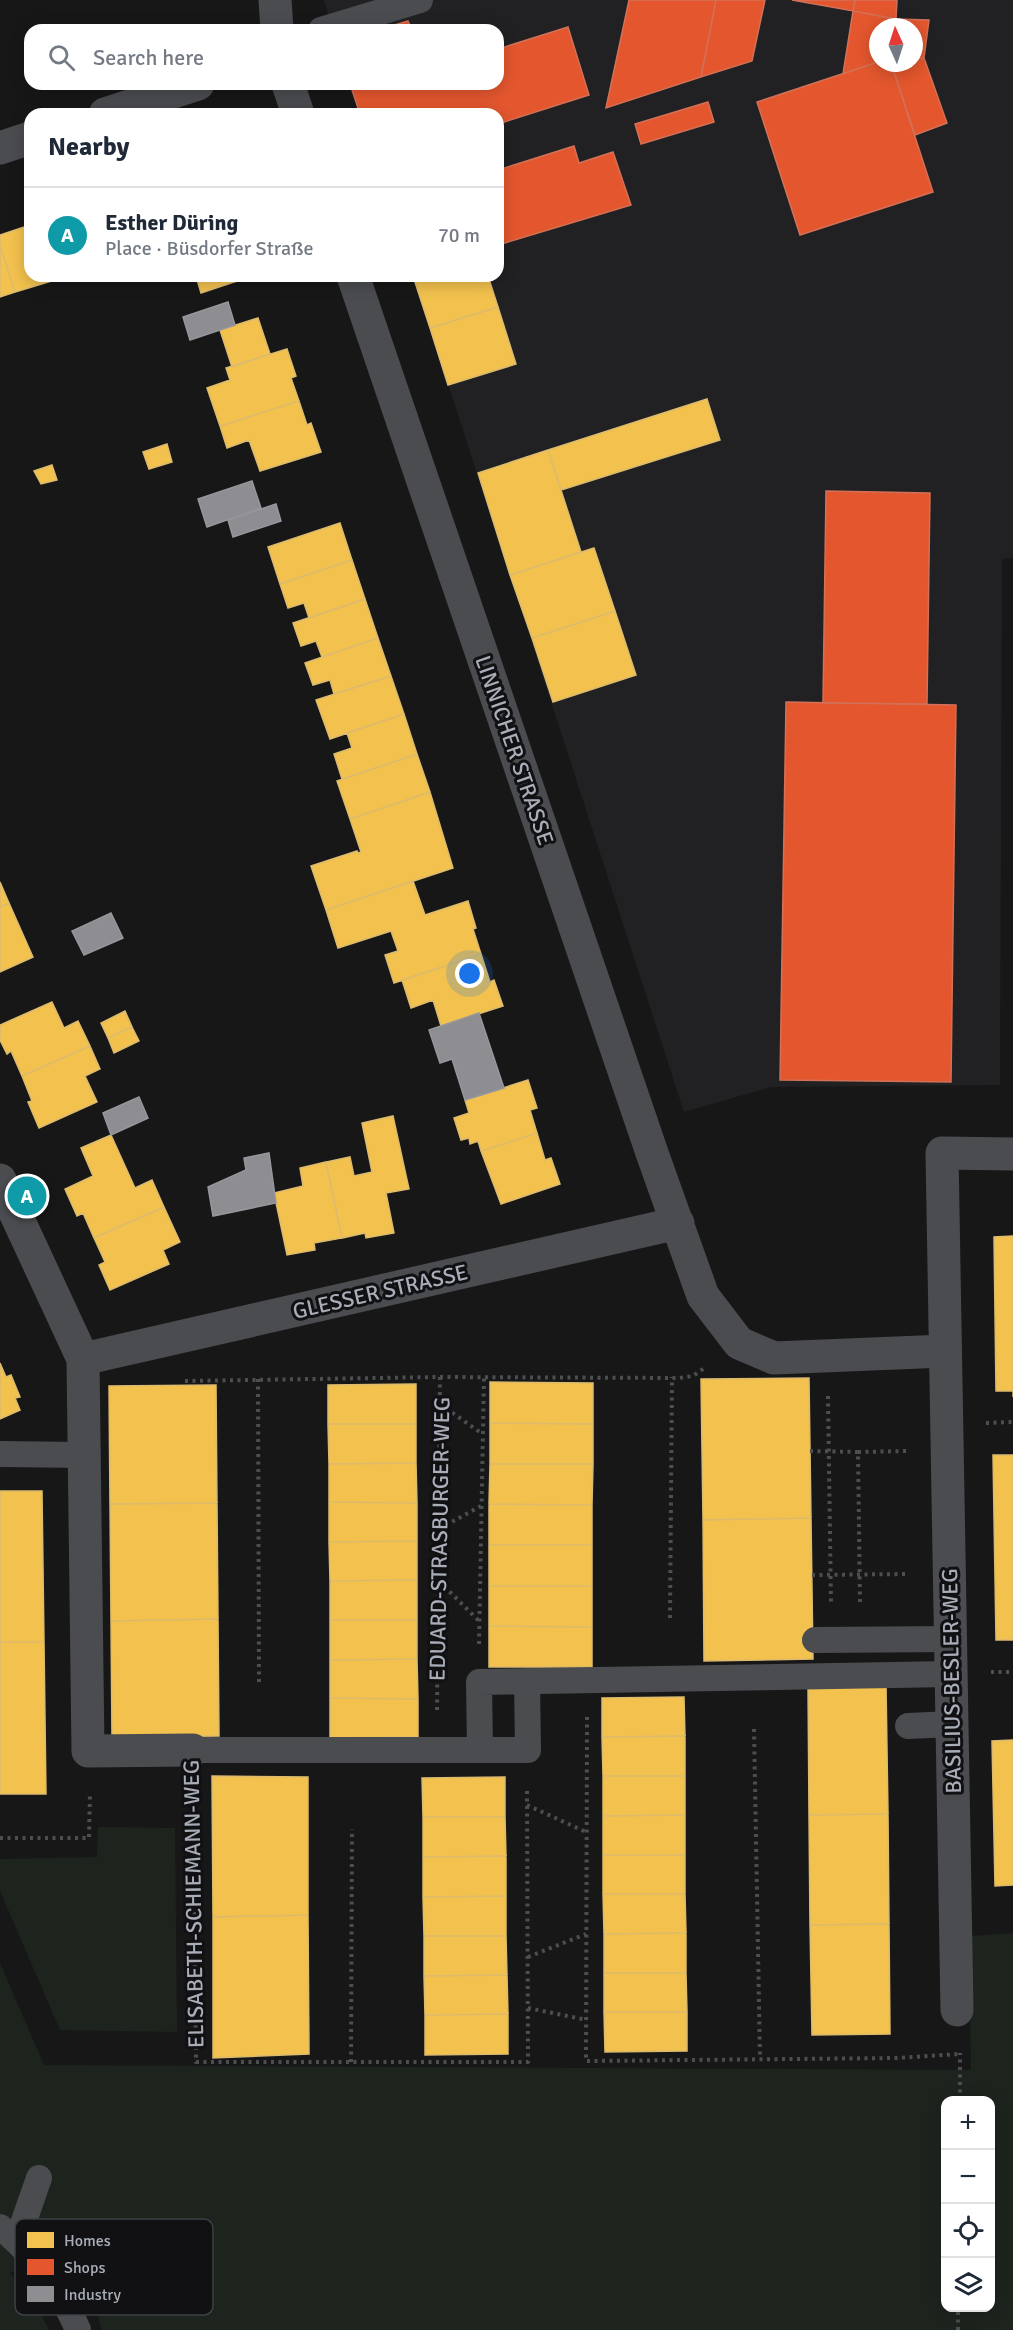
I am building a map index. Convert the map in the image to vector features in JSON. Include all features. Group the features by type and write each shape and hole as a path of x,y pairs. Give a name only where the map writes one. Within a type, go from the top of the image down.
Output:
{"street":[{"path":"275,0 277,24"},
{"path":"124,108 179,90"},
{"path":"290,90 296,108"},
{"path":"0,148 24,140"},
{"name":"LINNICHER STRASSE","path":"355,282 678,1223"},
{"name":"BASILIUS-BESLER-WEG","path":"957,2010 942,1153 1013,1154"},
{"path":"0,1180 83,1359 84,1455 100,1705 88,1751"},
{"path":"678,1223 703,1296 739,1343 774,1358 945,1351"},
{"name":"GLESSER STRASSE","path":"83,1359 678,1223"},
{"name":"ELISABETH-SCHIEMANN-WEG","path":"88,1751 193,1750"}],"lane":[{"path":"341,24 420,0"},
{"path":"0,1454 84,1455"},
{"path":"823,1640 951,1639"},
{"name":"EDUARD-STRASBURGER-WEG","path":"480,1750 479,1682 951,1674"},
{"path":"193,1750 528,1750 527,1681"},
{"path":"908,1726 952,1724"},
{"path":"17,2219 39,2178"},
{"path":"72,2315 78,2330"}],"path":[{"path":"823,1640 830,1575 828,1356"},
{"path":"440,1377 685,1377"},
{"name":"EDUARD-STRASBURGER-WEG","path":"175,1381 440,1377 436,1750"},
{"path":"670,1618 672,1377"},
{"name":"EDUARD-STRASBURGER-WEG","path":"478,1641 484,1378"},
{"path":"258,1379 259,1686"},
{"path":"440,1404 482,1434"},
{"path":"810,1451 858,1452 861,1641"},
{"path":"438,1530 481,1506"},
{"path":"812,1575 949,1573"},
{"path":"438,1580 479,1620"},
{"path":"587,1680 586,2061 896,2058 960,2054"},
{"path":"754,1729 760,2059"},
{"name":"ELISABETH-SCHIEMANN-WEG","path":"193,1750 196,2062 351,2062"},
{"path":"352,1829 351,2062 528,2062 528,1750"},
{"path":"0,1838 89,1838 88,1751"},
{"path":"527,1805 586,1832"},
{"path":"528,1957 586,1934"},
{"path":"528,2008 587,2020"},
{"path":"957,2010 960,2096"},
{"path":"958,2312 958,2330"}],"shaded area":[{"path":"324,0 1013,0 1013,558 1002,559 1000,1085 771,1087 684,1112 415,282 504,282 504,108 498,108 498,90 504,90 504,24 331,24"},
{"path":"98,1827 175,1828 177,2032 60,2030 0,1891 0,1859 97,1857"},
{"path":"1013,1933 1013,2330 101,2330 97,2315 213,2315 213,2219 15,2219 15,2271 10,2272 15,2279 15,2315 42,2315 49,2330 0,2330 0,1963 44,2065 971,2070 969,1936"}],"building: Homes":[{"path":"24,227 24,282 48,282 15,292 0,245 0,235"},
{"path":"0,245 15,292 0,297"},
{"path":"198,282 234,282 201,293"},
{"path":"415,282 490,282 498,307 430,328"},
{"path":"498,307 516,364 448,385 430,328"},
{"path":"258,318 270,354 232,367 220,330"},
{"path":"287,349 296,376 291,378 299,401 220,426 207,388 230,380 226,368"},
{"path":"707,399 720,440 561,490 548,450"},
{"path":"299,401 307,425 311,423 321,452 260,471 249,440 227,448 220,426"},
{"path":"167,444 172,462 149,469 143,452"},
{"path":"548,450 581,552 510,575 478,473"},
{"path":"52,465 57,480 41,484 34,471"},
{"path":"340,523 352,560 280,584 268,547"},
{"path":"594,548 615,611 532,638 510,575"},
{"path":"352,560 365,599 309,618 304,603 288,608 280,584"},
{"path":"365,599 378,638 322,657 316,641 301,646 293,623"},
{"path":"615,611 636,675 553,702 532,638"},
{"path":"378,638 391,676 334,694 330,680 313,685 305,663"},
{"path":"391,676 404,714 330,739 316,700"},
{"path":"404,714 417,754 342,779 334,754 352,748 347,733"},
{"path":"417,754 430,792 350,819 337,781"},
{"path":"430,792 453,868 326,910 311,866 357,851 361,852 350,819"},
{"path":"413,881 425,915 468,901 476,928 473,929 481,954 394,983 385,955 398,951 391,931 338,948 326,910"},
{"path":"0,882 9,903 0,907"},
{"path":"9,903 33,957 0,972 0,907"},
{"path":"481,954 490,982 494,980 503,1006 441,1026 433,1000 411,1008 402,980"},
{"path":"52,1002 64,1028 78,1021 90,1046 22,1076 11,1051 7,1054 0,1040 0,1025"},
{"path":"125,1011 132,1027 108,1038 101,1023"},
{"path":"132,1027 139,1041 114,1053 108,1038"},
{"path":"90,1046 100,1069 85,1076 97,1102 39,1128 28,1102 32,1101 22,1076"},
{"path":"528,1080 537,1108 530,1110 537,1133 481,1151 478,1141 470,1144 469,1138 461,1140 454,1118 469,1113 465,1100"},
{"path":"393,1116 409,1189 386,1193 394,1233 366,1238 365,1233 342,1238 326,1162 350,1157 354,1176 372,1172 362,1123"},
{"path":"537,1133 545,1160 551,1158 560,1184 501,1204 481,1151"},
{"path":"111,1135 135,1188 152,1180 164,1207 94,1238 83,1213 77,1216 65,1189 93,1176 81,1148"},
{"path":"326,1162 342,1238 314,1243 315,1250 287,1255 274,1193 303,1186 300,1168"},
{"path":"164,1207 180,1242 163,1250 169,1264 110,1290 99,1265 105,1262 94,1238"},
{"path":"1013,1236 1013,1391 996,1391 994,1237"},
{"path":"0,1363 6,1377 11,1375 20,1397 15,1398 20,1410 0,1419"},
{"path":"809,1378 811,1518 703,1520 701,1379"},
{"path":"490,1382 593,1383 593,1424 490,1423"},
{"path":"416,1384 416,1424 328,1424 328,1385"},
{"path":"216,1385 217,1503 110,1504 109,1386"},
{"path":"490,1423 593,1424 593,1464 490,1464"},
{"path":"328,1424 416,1424 416,1463 329,1464"},
{"path":"993,1455 1013,1455 1013,1640 996,1640"},
{"path":"416,1463 417,1503 329,1502 329,1464"},
{"path":"490,1464 593,1464 592,1505 489,1504"},
{"path":"0,1491 42,1491 44,1642 0,1642"},
{"path":"329,1502 417,1503 417,1541 329,1542"},
{"path":"217,1503 218,1619 111,1621 110,1504"},
{"path":"489,1504 592,1505 592,1545 489,1545"},
{"path":"811,1518 813,1659 704,1661 703,1520"},
{"path":"417,1541 417,1580 330,1581 329,1542"},
{"path":"489,1545 592,1545 592,1586 489,1586"},
{"path":"417,1580 417,1620 330,1620 330,1581"},
{"path":"489,1586 592,1586 592,1627 489,1626"},
{"path":"218,1619 219,1736 112,1737 111,1621"},
{"path":"330,1620 417,1620 417,1659 330,1660"},
{"path":"489,1626 592,1627 592,1667 489,1667"},
{"path":"0,1642 44,1642 46,1794 0,1794"},
{"path":"417,1659 418,1699 330,1698 330,1660"},
{"path":"886,1684 888,1814 809,1815 808,1685"},
{"path":"684,1697 685,1736 602,1737 602,1698"},
{"path":"330,1698 418,1699 418,1737 330,1738"},
{"path":"685,1736 685,1776 603,1776 602,1737"},
{"path":"1013,1740 1013,1885 995,1886 992,1741"},
{"path":"212,1776 308,1777 308,1915 213,1917"},
{"path":"603,1776 685,1776 685,1815 603,1816"},
{"path":"505,1777 505,1817 423,1817 422,1778"},
{"path":"888,1814 889,1924 810,1925 809,1815"},
{"path":"685,1815 685,1855 603,1855 603,1816"},
{"path":"423,1817 505,1817 506,1856 423,1857"},
{"path":"603,1855 685,1855 685,1894 603,1894"},
{"path":"506,1856 506,1896 423,1897 423,1857"},
{"path":"603,1894 685,1894 686,1933 604,1934"},
{"path":"506,1896 506,1936 424,1936 423,1897"},
{"path":"308,1915 309,2054 213,2058 213,1917"},
{"path":"889,1924 890,2034 812,2035 810,1925"},
{"path":"686,1933 686,1973 604,1973 604,1934"},
{"path":"424,1936 506,1936 507,1975 424,1976"},
{"path":"604,1973 686,1973 687,2012 604,2012"},
{"path":"507,1975 508,2014 425,2015 424,1976"},
{"path":"604,2012 687,2012 687,2051 605,2052"},
{"path":"508,2014 508,2054 425,2055 425,2015"}],"building: Shops":[{"path":"629,0 716,0 701,77 606,108"},
{"path":"716,0 765,0 752,61 701,77"},
{"path":"792,0 855,0 853,11"},
{"path":"855,0 897,0 896,18 853,11"},
{"path":"853,11 891,18 869,18 869,65 843,74"},
{"path":"923,20 929,20 924,58"},
{"path":"568,27 589,95 504,122 504,108 358,108 352,90 504,90 504,47"},
{"path":"924,58 947,123 915,135 894,72 923,72"},
{"path":"869,65 869,72 894,72 933,192 800,235 757,102"},
{"path":"708,102 714,122 641,144 635,124"},
{"path":"574,146 579,163 613,152 631,205 504,243 504,168"},
{"path":"826,491 930,493 927,704 823,703"},
{"path":"786,702 956,705 951,1082 780,1080"}],"building: Industry":[{"path":"228,302 235,325 190,340 183,317"},
{"path":"252,481 261,508 207,527 198,499"},
{"path":"276,504 281,521 233,537 228,520"},
{"path":"111,913 123,938 84,955 72,931"},
{"path":"479,1013 504,1088 465,1100 452,1059 440,1063 429,1030"},
{"path":"139,1097 148,1118 111,1135 103,1113"},
{"path":"269,1153 276,1203 213,1216 208,1187 246,1170 244,1158"}],"place":[{"name":"Esther Düring","path":"27,1196"}]}
